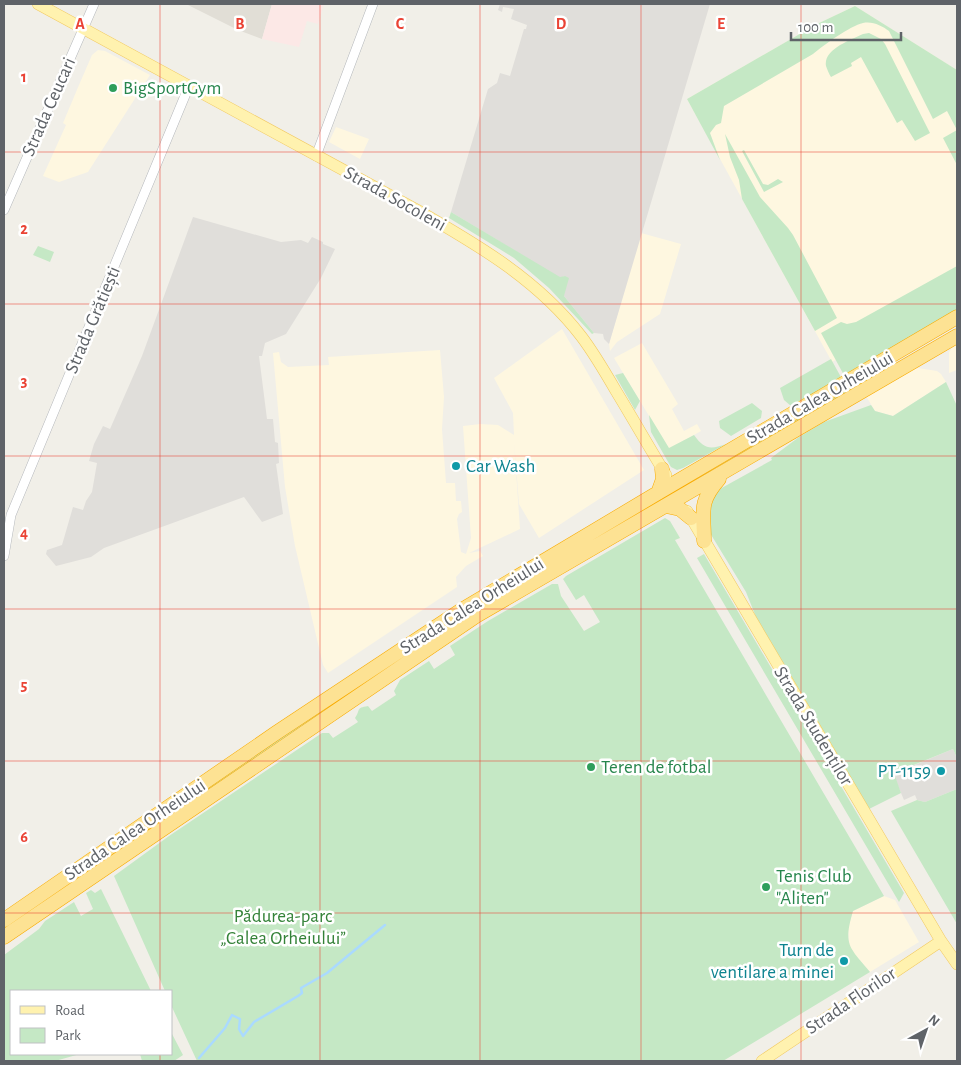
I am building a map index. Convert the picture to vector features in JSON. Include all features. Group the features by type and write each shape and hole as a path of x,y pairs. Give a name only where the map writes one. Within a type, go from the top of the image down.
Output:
{"highway":[{"name":"Strada Calea Orheiului","path":"4,920 333,695 460,611 957,317"},
{"name":"Strada Calea Orheiului","path":"4,937 476,616 957,336"},
{"path":"904,348 912,362"},
{"path":"658,493 664,478 662,469"},
{"path":"704,540 702,508 704,499 709,490 728,469"},
{"path":"666,506 680,509 691,518"},
{"path":"333,695 342,708"}],"main road":[{"name":"Strada Socoleni","path":"38,4 468,239 510,267 541,293 568,320 592,350 672,485"},
{"name":"Strada Studenților","path":"672,485 940,941 957,964"},
{"name":"Strada Florilor","path":"762,1061 940,941"}],"street":[{"name":"Strada Ceucari","path":"4,210 94,4"},
{"path":"316,156 372,4"},
{"name":"Strada Grătiești","path":"4,556 11,516 188,86"}],"shaded area":[{"path":"186,4 272,4 262,39 238,30"},
{"path":"272,4 324,4 318,24 307,21 299,47 262,39"},
{"path":"500,4 710,4 609,344 604,339 603,334 594,333 564,296 565,276 560,278 451,212 488,89 497,83 500,73 510,76 524,29 526,29 527,25 511,19 514,9 503,7 502,12 498,10"},
{"path":"855,6 957,70 957,292 832,362 687,99 817,24"},
{"path":"98,50 105,51 150,75 88,172 59,182 43,176 66,125 63,123 92,55"},
{"path":"336,127 369,139 360,159 329,142"},
{"path":"193,217 281,242 301,240 308,243 312,237 335,249 321,278 286,334 265,343 262,356 259,356 267,419 273,419 275,442 278,443 279,463 276,464 283,514 262,522 244,497 104,548 91,557 56,566 46,554 47,550 62,545 73,507 83,510 92,492 97,463 89,461 94,444 103,426 110,429 142,356"},
{"path":"641,233 681,244 660,314 617,342 610,351 609,344"},
{"path":"562,329 644,470 539,538 519,504 514,441 520,529 469,553 480,551 483,556 466,566 456,577 457,587 328,673 323,665 295,546 285,487 273,353 279,352 281,362 288,367 329,365 328,357 440,350 444,397 442,429 446,483 455,483 456,501 461,501 462,512 457,519 461,552 466,554 471,538 463,426 480,424 498,425 514,435 513,413 494,378"},
{"path":"957,342 957,370 949,373 949,352"},
{"path":"642,343 678,404 672,409 684,431 697,424 701,431 669,449 614,358"},
{"path":"918,368 937,371 946,382 893,416 875,411 866,396 909,371"},
{"path":"953,749 957,758 957,789 925,802 917,800 915,795 904,800 893,774"},
{"path":"884,896 895,900 919,942 870,972 849,948 848,928 853,911"}],"green space":[{"path":"855,6 957,70 957,130 947,111 933,119 889,31 874,23 863,23 844,32 813,54 724,106 721,123 716,125 710,133 720,160 687,99 817,24"},
{"path":"869,33 881,39 885,44 930,133 915,141 902,120 897,123 861,57 851,63 852,66 831,77 828,72 826,60 833,50 852,39"},
{"path":"957,130 957,165 943,138"},
{"path":"725,134 760,197 793,235 837,318 815,331 742,199 739,180 730,157"},
{"path":"744,150 763,184 768,185 778,179 783,182 764,192 742,151"},
{"path":"451,212 560,277 565,276 569,278 564,296 594,333 592,334 549,288 514,258 449,218"},
{"path":"38,246 54,252 50,262 33,255"},
{"path":"957,266 957,311 845,377 821,333 841,322 847,324 856,322"},
{"path":"831,359 842,379 791,406 784,400 780,388"},
{"path":"893,362 895,364 687,486 685,485"},
{"path":"623,373 640,401 635,410 615,375"},
{"path":"946,382 957,406 957,758 953,749 894,773 901,793 869,809 756,617 746,592 710,533 706,505 718,490 772,460 771,458 799,437 824,422 871,405 875,411 893,416"},
{"path":"752,403 762,411 761,418 731,436 720,428 719,421"},
{"path":"649,415 669,448 694,435 704,446 716,447 726,444 677,470 671,467 651,432"},
{"name":"Pădurea-parc „Calea Orheiului”","path":"665,518 670,521 680,538 675,540 884,896 853,911 848,931 848,939 853,951 870,972 723,1061 197,1061 172,1007 172,990 165,990 114,876 169,836 322,733 329,733 333,738 358,722 355,718 360,709 368,706 372,711 396,695 394,691 400,680 429,661 434,669 455,655 450,646 488,621 552,584 558,584 561,596 584,631 600,622 584,595 576,600 563,579"},
{"path":"704,554 904,893 899,902 697,558"},
{"path":"333,702 335,704 19,917"},
{"path":"957,789 957,924 891,811 917,800 925,802"},
{"path":"101,889 151,990 10,990 10,1055 76,1055 55,1061 4,1061 4,955 39,929 45,921 74,902 81,916 93,909 86,893 91,890 95,893"},
{"path":"172,1034 183,1055 174,1061 142,1061 140,1055 172,1055"}],"waterway":[{"path":"199,1058 225,1028 232,1015 240,1019 239,1029 243,1036 254,1022 298,996 302,993 301,988 327,973 385,925"}],"place":[{"name":"BigSportGym","path":"113,88"},
{"name":"Car Wash","path":"456,466"},
{"name":"Teren de fotbal","path":"591,767"},
{"name":"PT-1159","path":"941,771"},
{"name":"Tenis Club \"Aliten\"","path":"766,887"},
{"name":"Turn de ventilare a minei","path":"844,961"}]}
